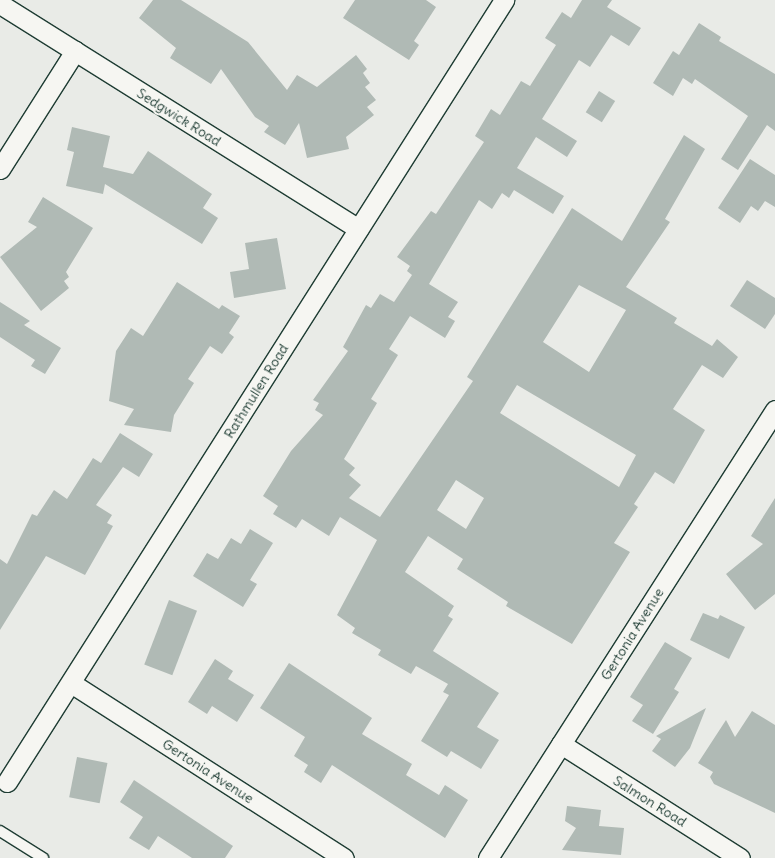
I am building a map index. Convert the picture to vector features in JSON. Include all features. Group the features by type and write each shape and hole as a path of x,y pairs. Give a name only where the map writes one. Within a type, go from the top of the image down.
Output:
{"street":[{"name":"Rathmullen Road","path":"7,782 504,0"},
{"name":"Sedgwick Road","path":"0,4 358,229"},
{"path":"0,169 75,51"},
{"name":"Gertonia Avenue","path":"488,858 775,410"},
{"name":"Gertonia Avenue","path":"71,683 344,858"},
{"name":"Salmon Road","path":"561,744 740,858"}],"lane":[{"path":"0,831 43,858"}],"building":[{"path":"153,0 181,0 248,42 287,90 297,75 317,87 356,55 367,69 363,73 370,83 365,87 376,100 367,107 374,115 346,137 349,149 307,158 299,123 285,145 264,132 269,126 255,117 221,69 211,84 170,58 176,48 139,18"},
{"path":"355,0 426,0 436,7 414,41 419,45 409,60 343,18"},
{"path":"582,0 612,0 607,7 641,28 629,46 611,35 590,67 579,60 542,119 577,141 567,157 536,137 517,168 564,196 553,214 514,190 509,198 502,193 492,209 479,200 429,284 458,302 448,317 455,321 445,338 410,316 389,349 398,355 371,399 377,403 344,459 355,468 349,475 361,485 349,498 380,517 473,381 467,377 572,208 622,241 684,135 705,149 665,219 670,222 626,287 677,318 674,323 712,346 717,339 738,357 723,378 702,365 673,409 705,430 674,484 655,472 634,504 638,507 614,543 630,552 572,644 506,606 508,602 457,569 463,559 428,536 405,572 454,606 448,616 453,619 433,651 499,693 477,727 499,740 481,769 451,751 447,757 421,741 449,695 443,692 448,684 416,666 411,674 378,655 381,650 352,633 355,628 337,615 377,540 340,517 329,536 302,519 296,528 273,514 278,506 263,496 291,451 323,415 315,410 319,403 313,400 348,351 343,347 366,305 371,308 380,294 394,302 412,275 407,271 410,266 397,257 431,211 436,214 484,142 475,136 491,109 500,115 521,81 530,86 556,45 545,38 562,12 571,18","holes":["579,285 626,310 589,372 543,342","517,385 636,455 619,487 500,413","456,480 484,498 466,529 437,510"]},
{"path":"699,23 721,37 719,41 775,74 775,131 767,125 738,170 721,159 748,116 695,79 692,84 683,78 673,96 653,83 673,51 679,55"},
{"path":"599,91 615,101 602,122 586,112"},
{"path":"72,127 110,136 103,167 133,174 148,151 212,194 203,208 218,218 202,244 105,184 103,194 66,186 74,152 67,150"},
{"path":"750,159 775,175 775,207 765,201 758,211 751,206 740,223 718,208"},
{"path":"43,197 93,228 66,272 69,277 64,281 69,288 41,311 0,257 37,227 28,222"},
{"path":"277,238 286,289 234,298 230,272 249,269 245,243"},
{"path":"747,280 775,298 775,314 765,329 730,306"},
{"path":"177,282 219,309 222,305 240,316 229,333 234,337 222,354 210,346 188,379 194,383 174,415 171,432 124,425 134,409 109,401 116,351 131,328 143,336"},
{"path":"0,302 30,321 24,325 61,348 45,374 31,366 35,360 0,337"},
{"path":"120,433 153,454 139,477 123,467 96,505 112,515 107,523 113,526 85,575 46,556 0,630 0,559 7,564 32,514 37,516 54,490 67,499 93,458 101,463"},
{"path":"775,498 775,594 755,610 726,574 763,544 751,536"},
{"path":"250,529 273,543 250,580 257,584 243,607 193,576 207,553 218,559 231,538 241,544"},
{"path":"169,600 197,611 172,675 144,664"},
{"path":"703,613 718,619 720,615 745,627 729,659 690,640"},
{"path":"665,642 692,658 674,689 679,692 653,734 632,721 643,705 630,697"},
{"path":"215,659 233,671 228,679 254,695 237,722 212,706 207,714 188,702"},
{"path":"289,663 372,718 362,734 412,764 406,775 439,795 445,785 468,800 445,838 332,765 321,783 304,772 308,765 294,756 305,737 260,708"},
{"path":"706,708 690,748 675,767 652,751 661,739 656,736"},
{"path":"752,711 775,725 775,813 714,784 710,777 713,772 698,763 726,720 735,737"},
{"path":"77,757 107,763 100,803 69,797"},
{"path":"134,780 233,846 225,858 192,858 158,836 149,850 129,838 143,817 120,802"},
{"path":"567,806 601,810 599,826 624,828 621,855 562,850 576,828 565,821"}]}
